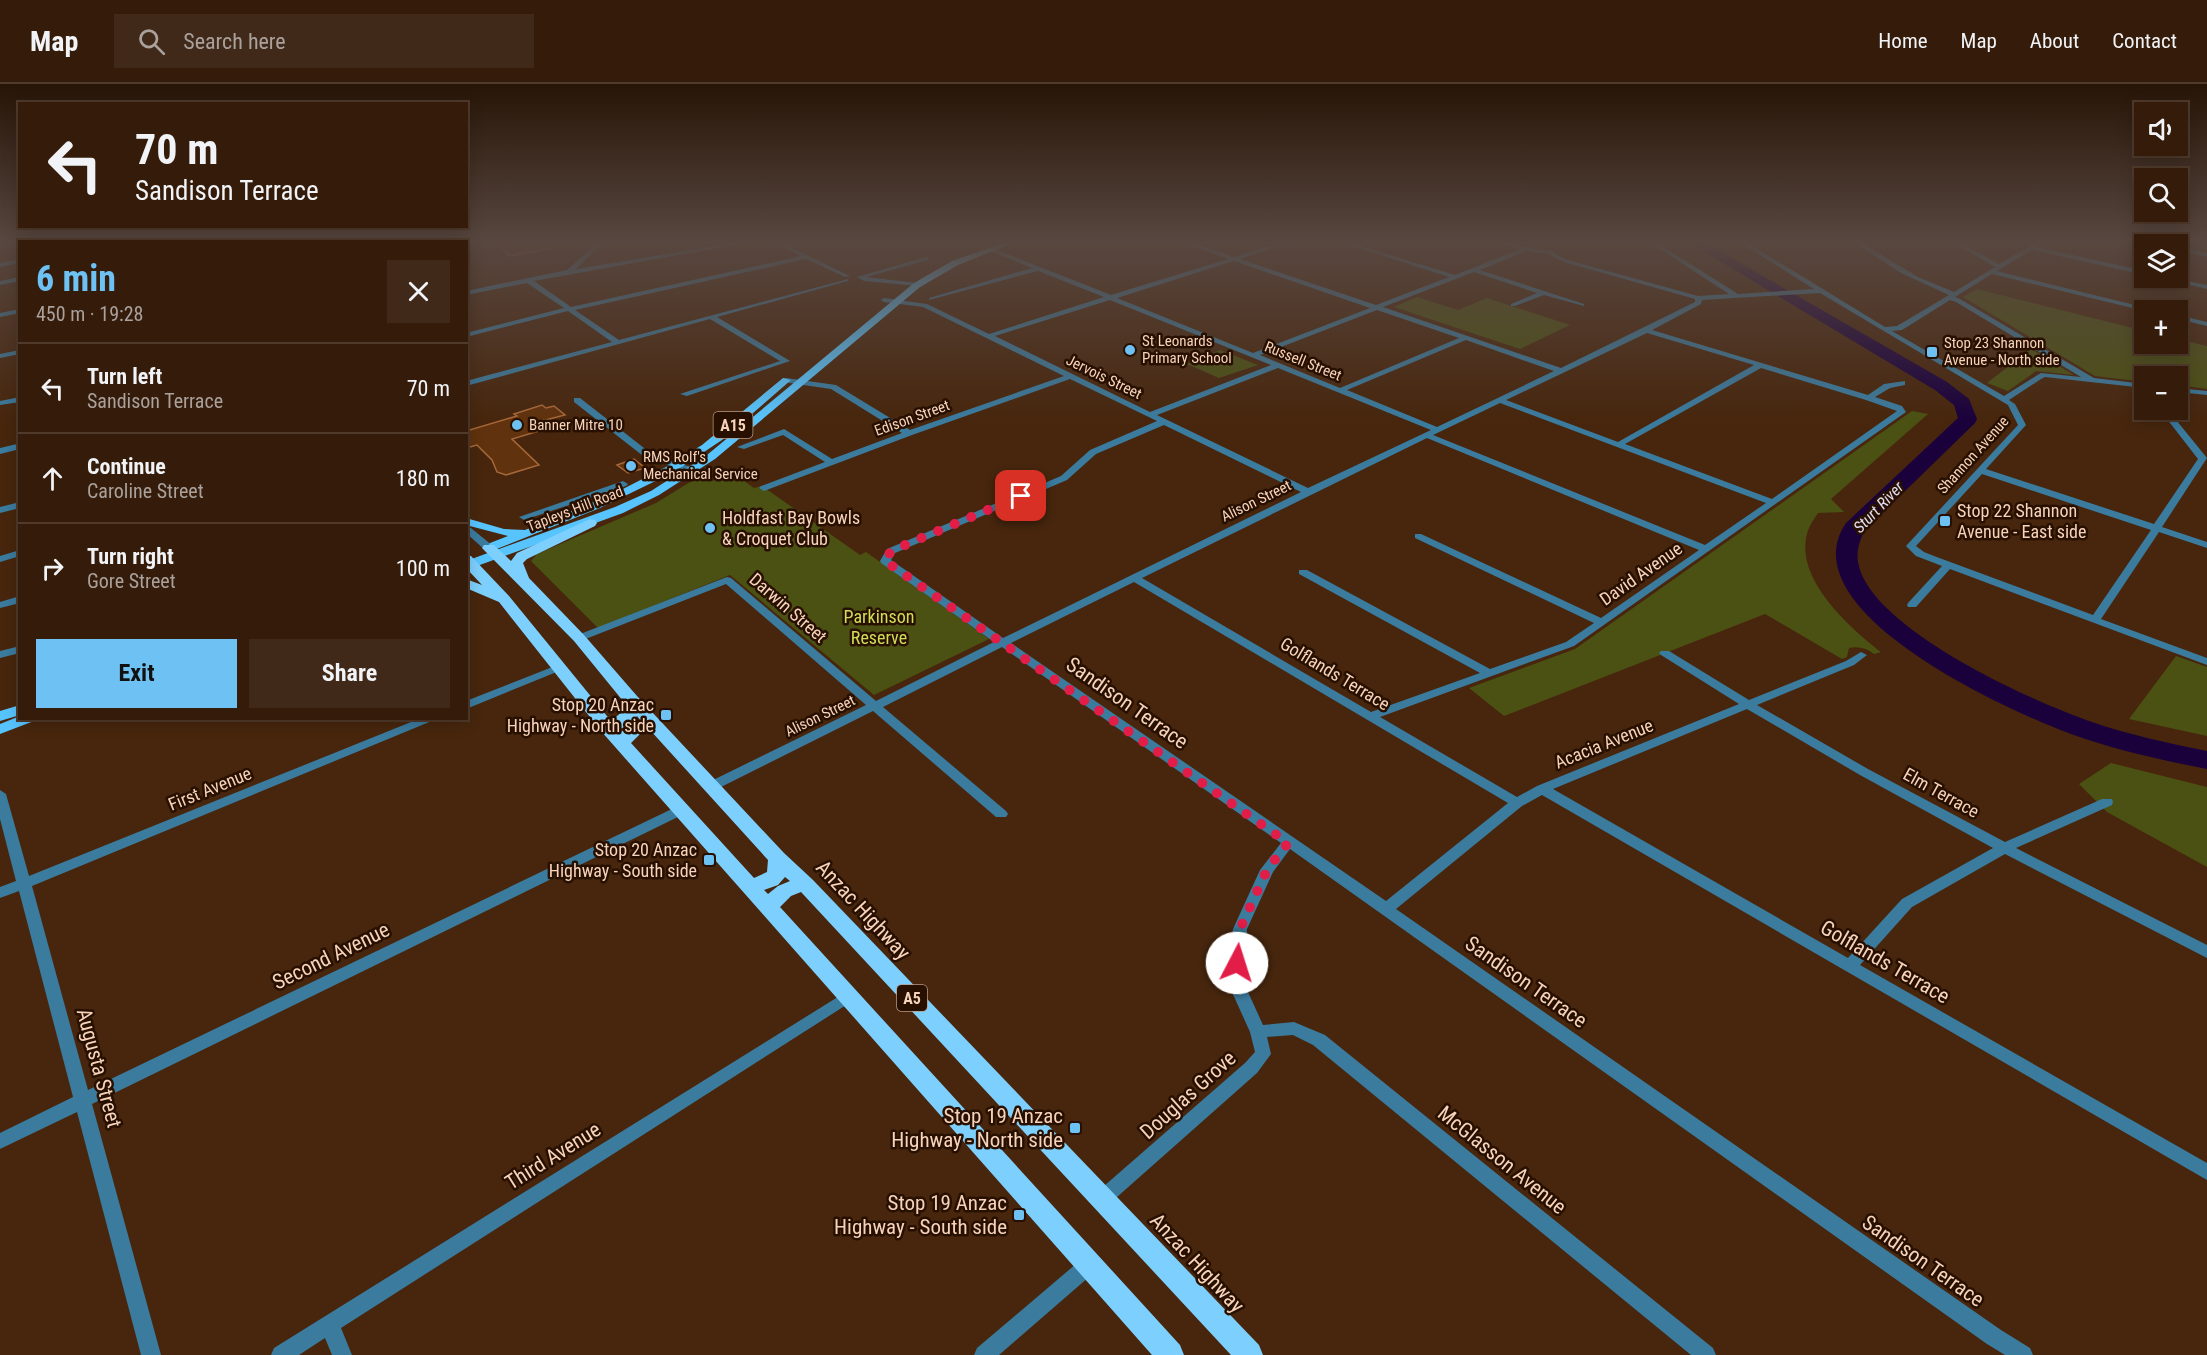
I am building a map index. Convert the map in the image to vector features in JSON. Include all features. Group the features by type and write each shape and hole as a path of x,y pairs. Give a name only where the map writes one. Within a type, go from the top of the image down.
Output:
{"highway":[{"path":"525,582 516,563 522,556 590,522"},
{"name":"Anzac Highway","path":"493,552 579,638 631,700 777,858 806,885 1244,1352"},
{"name":"A5","path":"468,561 504,599 622,744 1170,1355"},
{"path":"468,584 504,599"},
{"path":"607,727 617,725 630,716 633,709 631,700"},
{"path":"622,744 626,736 635,729 645,724 654,725"},
{"path":"751,887 771,880 777,875 777,858"},
{"path":"770,907 773,899 786,890 797,885 806,885"}],"main road":[{"name":"Tapleys Hill Road","path":"815,357 882,301"},
{"name":"Tapleys Hill Road","path":"493,552 537,529 599,505 677,466 710,444 897,301"},
{"name":"Tapleys Hill Road","path":"493,552 590,522 655,493 711,457 794,378"},
{"path":"468,523 502,533 537,529"},
{"name":"A15","path":"468,561 493,552"},
{"path":"0,729 24,720"}],"street":[{"path":"558,301 618,343"},
{"path":"468,334 604,301"},
{"path":"468,383 769,301"},
{"name":"Jervois Street","path":"899,301 925,305 1308,492"},
{"path":"989,336 1096,301"},
{"name":"Russell Street","path":"1120,301 1438,430"},
{"path":"1358,301 1562,371"},
{"path":"1254,355 1394,301"},
{"path":"1513,305 1522,301"},
{"path":"1570,301 1582,305"},
{"name":"Alison Street","path":"712,786 1308,492 1646,330 1699,301"},
{"name":"Shannon Avenue","path":"1838,301 2011,404 2022,425 1911,546 1920,554 1948,565"},
{"path":"1885,329 1899,328 1943,301"},
{"path":"1960,301 2092,380"},
{"path":"2114,301 2134,306"},
{"path":"0,315 18,311"},
{"path":"684,394 777,366 786,361 713,318"},
{"path":"2188,319 2207,324"},
{"path":"1646,330 1869,398 1887,386 1902,383"},
{"path":"1341,390 1465,338"},
{"path":"0,356 18,352"},
{"path":"1150,415 1278,365"},
{"path":"1618,445 1760,365"},
{"path":"2003,399 2011,397 2044,375 2134,385"},
{"name":"Edison Street","path":"764,488 909,432 1070,376"},
{"path":"794,378 833,387 909,432"},
{"path":"2188,391 2207,393"},
{"name":"David Avenue","path":"1369,717 1570,644 1902,412 1899,408 1869,398"},
{"path":"0,403 18,399"},
{"path":"577,400 650,457 693,469"},
{"path":"1501,401 1772,502"},
{"path":"2095,620 2203,459 2172,420"},
{"name":"Sandison Terrace","path":"1165,421 1093,452 1064,478 891,551 885,561 1386,909 1975,1324 2023,1355"},
{"path":"741,447 784,432 831,462"},
{"path":"1428,436 1706,549"},
{"path":"0,451 18,447"},
{"path":"1980,470 2207,545"},
{"path":"2194,474 2207,478"},
{"path":"524,517 623,484"},
{"path":"587,495 599,505"},
{"path":"0,510 18,506"},
{"name":"Anzac Highway","path":"468,529 493,552"},
{"path":"1418,536 1601,622"},
{"path":"0,559 18,554"},
{"path":"1912,605 1948,565 2207,662"},
{"path":"1304,572 1490,674"},
{"name":"Golflands Terrace","path":"1134,578 1517,803"},
{"name":"Darwin Street","path":"579,638 727,580 1001,814"},
{"path":"0,605 18,600"},
{"path":"0,655 18,650"},
{"name":"Elm Terrace","path":"1665,653 1745,705 2004,848 2207,952"},
{"name":"Acacia Avenue","path":"1386,909 1517,803 1542,789 1850,663 1861,655"},
{"path":"468,704 560,667"},
{"name":"First Avenue","path":"0,893 428,720"},
{"name":"Golflands Terrace","path":"1542,789 2207,1172"},
{"name":"Augusta Street","path":"0,794 152,1355"},
{"path":"1850,966 1907,903 2004,848 2107,802"},
{"name":"Second Avenue","path":"0,1141 681,810"},
{"name":"Douglas Grove","path":"1102,1199 1251,1068 1263,1054 1258,1032 1235,981 1240,929 1267,870 1288,843"},
{"name":"Third Avenue","path":"281,1355 849,996"},
{"name":"McGlasson Avenue","path":"1258,1032 1294,1028 1319,1040 1706,1355"},
{"path":"984,1355 1090,1264"},
{"path":"330,1324 342,1355"}],"green space":[{"path":"1407,301 1431,301 1458,310 1479,301 1497,301 1570,325 1520,349 1394,307"},
{"path":"1970,301 2026,301 2134,328 2134,354 2188,354 2188,341 2207,346 2207,389 2188,386 2188,366 2134,366 2134,381 2095,376"},
{"path":"2031,349 2074,375 2036,371 2008,391 1987,383"},
{"path":"1220,350 1258,365 1219,378 1187,364"},
{"path":"1912,411 1928,414 1831,499 1844,512 1818,513 1807,534 1805,551 1809,568 1817,585 1840,616 1881,652 1874,654 1862,648 1849,648 1847,657 1842,659 1765,614 1504,716 1469,688 1575,649"},
{"name":"Holdfast Bay Bowls & Croquet Club","path":"733,473 754,488 762,486 860,555 866,552 989,639 874,695 730,575 598,628 531,561 537,554 656,503 703,474 712,481"},
{"path":"2176,656 2207,667 2207,736 2129,719"},
{"path":"2111,763 2207,787 2207,867 2107,812 2079,784"}],"building":[{"path":"542,405 546,408 554,406 565,415 542,421 549,428 512,439 539,465 506,475 497,472 492,460 477,445 468,447 468,430 517,416 514,414"},
{"name":"RMS Rolf's Mechanical Service","path":"634,459 645,468 628,473 617,465"}],"waterway":[{"name":"Sturt River","path":"1796,301 1941,386 1962,403 1968,419 1854,528 1848,545 1847,563 1854,581 1871,604 1925,650 2000,694 2082,728 2166,752 2207,760"}],"place":[{"name":"St Leonards Primary School","path":"1130,350"},
{"name":"Stop 23 Shannon Avenue - North side","path":"1932,352"},
{"name":"Banner Mitre 10","path":"517,425"},
{"name":"RMS Rolf's Mechanical Service","path":"631,466"},
{"name":"Stop 22 Shannon Avenue - East side","path":"1945,521"},
{"name":"Holdfast Bay Bowls & Croquet Club","path":"710,528"},
{"name":"Stop 20 Anzac Highway - North side","path":"666,715"},
{"name":"Stop 20 Anzac Highway - South side","path":"709,860"},
{"name":"Stop 19 Anzac Highway - North side","path":"1075,1128"},
{"name":"Stop 19 Anzac Highway - South side","path":"1019,1215"}],"route":[{"path":"1021,496 891,551 887,554 885,561 1008,644 1288,843 1267,870 1240,929 1237,963"}],"park label":[{"name":"Parkinson Reserve","path":"879,627"}]}
